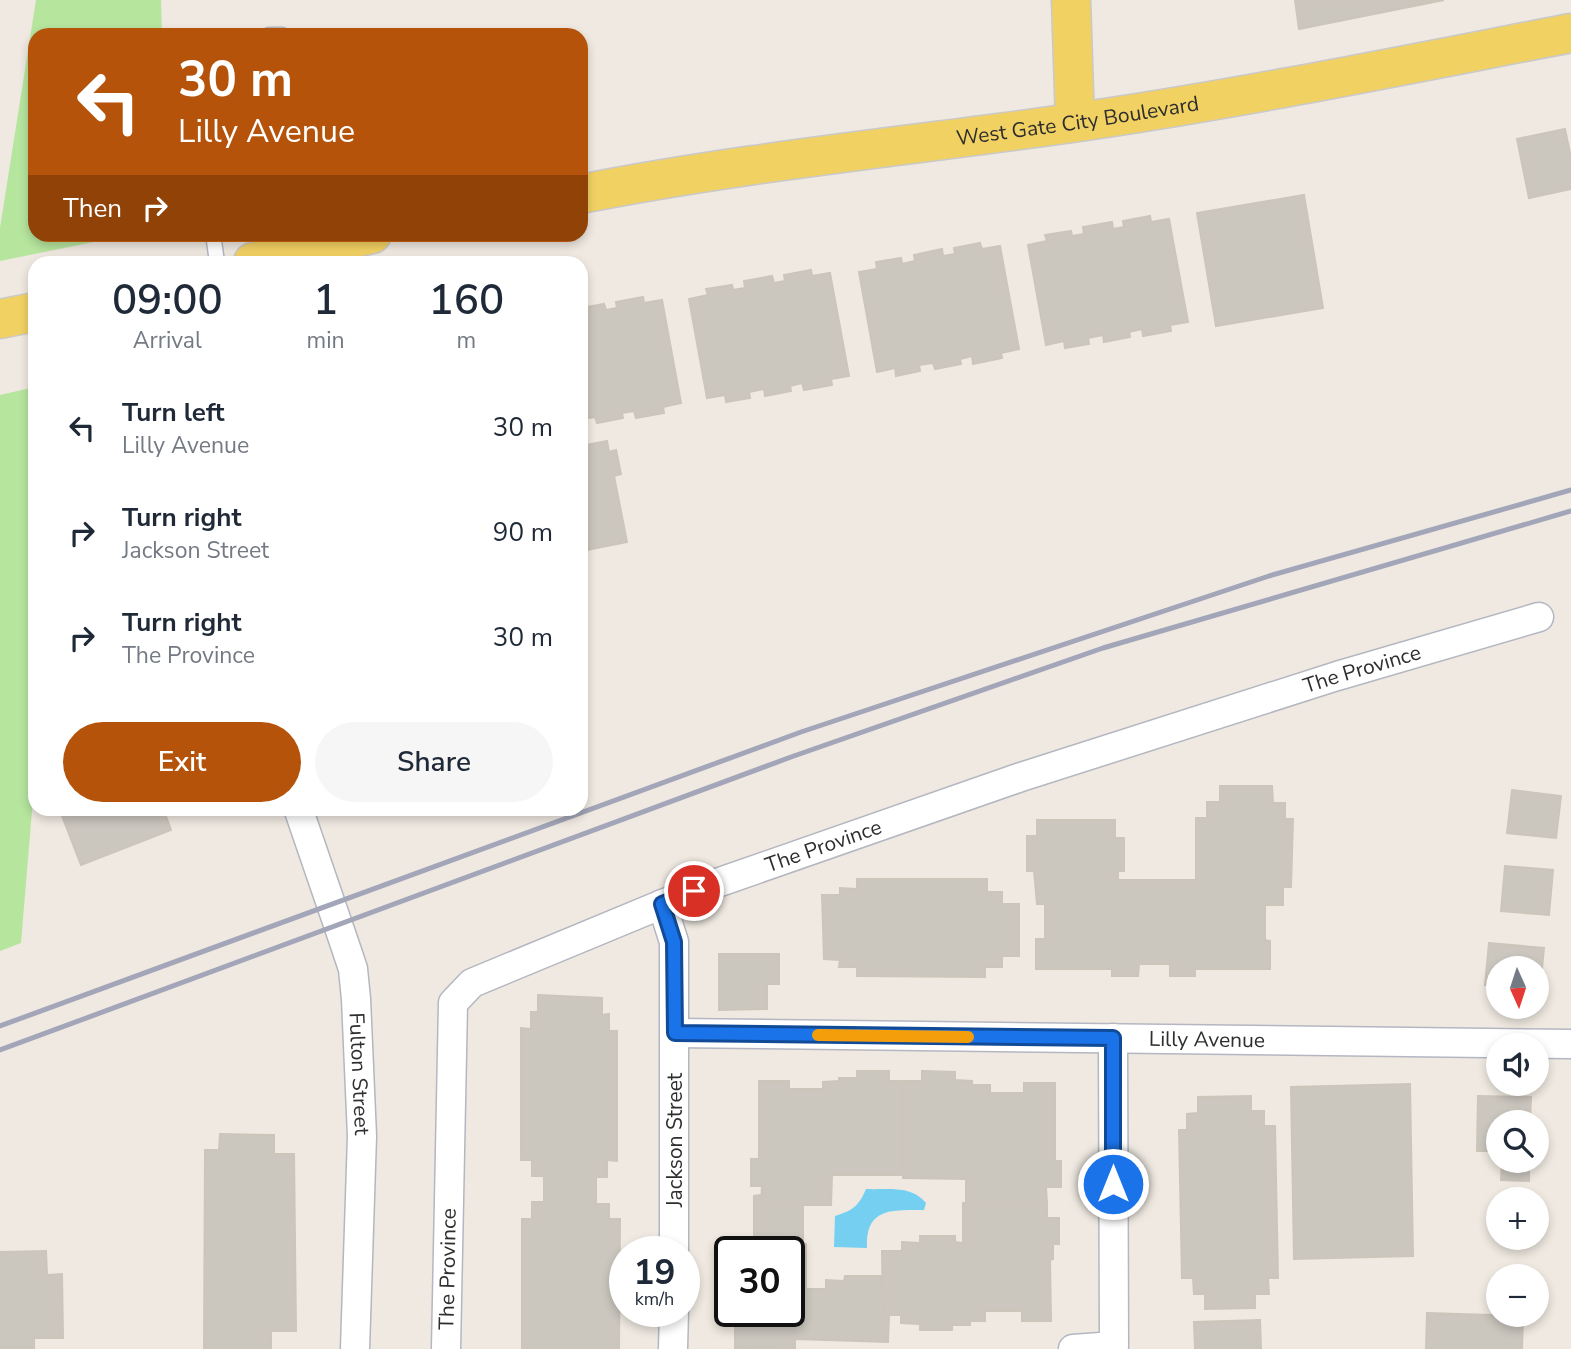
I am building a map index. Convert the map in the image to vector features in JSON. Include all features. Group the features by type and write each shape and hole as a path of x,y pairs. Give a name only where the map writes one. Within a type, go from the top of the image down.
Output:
{"main road":[{"path":"1071,0 1075,122"},
{"name":"West Gate City Boulevard","path":"588,193 674,176 1075,122 1279,89 1571,33"},
{"path":"278,256 338,242"},
{"path":"0,319 28,313"}],"street":[{"name":"The Province","path":"446,1349 453,1003 472,983 662,904 1021,777 1324,681 1539,617"},
{"name":"Fulton Street","path":"301,816 353,969 362,1136 355,1349"},
{"name":"Jackson Street","path":"662,904 674,942 674,1236"},
{"name":"Lilly Avenue","path":"675,1033 1571,1044"},
{"path":"1073,1349 1114,1346 1113,1038"},
{"path":"673,1349 674,1327"}],"green space":[{"path":"36,0 161,0 162,28 32,28"},
{"path":"28,51 28,242 94,242 0,261 0,228"},
{"path":"28,389 28,816 32,816 21,943 0,951 0,395"}],"water":[{"path":"866,1189 913,1193 926,1203 924,1210 892,1211 876,1218 868,1235 867,1248 834,1247 835,1216 854,1207"}],"building":[{"path":"1295,0 1444,0 1299,29"},
{"path":"1565,129 1571,158 1571,189 1529,198 1517,139"},
{"path":"1304,195 1323,308 1216,326 1197,213"},
{"path":"1150,216 1151,222 1169,219 1188,322 1170,325 1171,331 1143,336 1142,329 1129,332 1130,337 1104,342 1103,335 1088,338 1089,344 1065,348 1064,341 1046,345 1028,245 1047,241 1045,235 1071,231 1072,236 1084,234 1083,227 1112,222 1113,229 1124,227 1123,221"},
{"path":"980,243 982,249 1000,246 1019,349 1001,353 1002,358 973,364 972,356 960,359 961,364 935,369 933,363 919,365 920,371 896,376 895,368 877,372 859,272 877,269 876,262 901,258 902,264 915,261 914,255 942,249 943,256 955,254 954,248"},
{"path":"811,270 812,276 830,273 849,376 831,379 832,385 804,390 802,383 790,386 791,391 765,396 764,389 749,392 750,398 726,402 725,395 707,398 689,299 708,295 706,289 732,285 733,290 745,288 744,281 772,276 774,283 785,281 784,275"},
{"path":"643,297 644,303 662,300 681,403 663,407 664,413 636,418 634,411 622,413 623,418 597,423 595,417 588,418 588,307 604,304 606,310 617,308 616,302"},
{"path":"607,441 609,452 616,450 621,474 614,476 627,542 588,550 588,445"},
{"path":"1220,786 1272,786 1273,803 1285,803 1285,819 1293,819 1291,887 1283,887 1283,905 1265,905 1265,940 1270,941 1270,969 1195,969 1195,976 1170,976 1170,964 1139,964 1138,976 1112,976 1112,969 1036,969 1036,939 1045,939 1045,904 1037,904 1034,871 1027,871 1027,836 1037,836 1037,820 1115,820 1115,838 1124,838 1124,871 1118,871 1118,880 1196,880 1196,818 1207,818 1207,802 1220,802"},
{"path":"1512,790 1561,796 1556,838 1507,833"},
{"path":"62,816 166,816 171,830 81,865"},
{"path":"1505,866 1553,870 1549,915 1501,911"},
{"path":"857,879 987,879 987,892 1002,892 1002,904 1019,904 1019,956 1002,956 1002,967 985,967 985,977 857,976 857,967 839,967 840,960 824,959 822,895 840,895 840,888 857,889"},
{"path":"1489,943 1544,948 1543,956 1488,956"},
{"path":"719,954 779,954 779,984 767,984 767,1009 719,1010"},
{"path":"538,995 602,998 602,1015 609,1014 609,1031 617,1031 617,1161 607,1160 607,1177 596,1177 596,1204 609,1204 609,1219 620,1219 620,1236 609,1236 609,1327 619,1327 619,1349 522,1349 522,1219 532,1219 532,1202 544,1202 544,1176 532,1176 532,1160 521,1160 521,1028 531,1029 531,1012 538,1012"},
{"path":"857,1071 889,1071 889,1081 903,1081 903,1175 832,1175 831,1205 761,1205 762,1186 751,1186 751,1159 759,1159 759,1081 789,1081 789,1089 823,1089 823,1082 839,1081 839,1078 857,1078"},
{"path":"922,1071 955,1072 955,1080 972,1081 972,1085 990,1085 990,1093 1024,1093 1024,1083 1055,1083 1055,1161 1061,1161 1061,1187 1046,1187 1047,1203 966,1203 966,1179 903,1178 903,1081 922,1081"},
{"path":"1410,1084 1413,1256 1294,1259 1291,1087"},
{"path":"1251,1096 1251,1111 1264,1111 1264,1126 1275,1126 1278,1278 1268,1278 1269,1294 1255,1294 1255,1308 1205,1309 1205,1294 1194,1294 1193,1278 1182,1278 1179,1130 1187,1130 1187,1114 1198,1113 1198,1097"},
{"path":"1478,1096 1531,1097 1530,1110 1486,1110 1486,1151 1477,1151"},
{"path":"220,1134 274,1135 274,1154 294,1154 296,1331 271,1331 271,1349 204,1349 205,1150 219,1150"},
{"path":"1501,1173 1529,1173 1529,1181 1501,1180"},
{"path":"762,1195 761,1205 803,1205 803,1236 754,1236 754,1196"},
{"path":"963,1203 1047,1203 1047,1218 1059,1218 1059,1244 1053,1244 1053,1259 1050,1260 1051,1321 1022,1321 1022,1311 985,1311 985,1321 970,1321 970,1325 952,1325 952,1330 920,1330 920,1324 901,1323 901,1315 883,1315 882,1251 902,1251 902,1242 920,1243 920,1236 955,1236 955,1242 963,1243"},
{"path":"805,1244 806,1289 826,1289 826,1280 844,1281 845,1276 881,1276 881,1283 884,1282 883,1315 889,1315 888,1342 795,1339 795,1349 735,1348 735,1327 805,1327"},
{"path":"46,1251 47,1275 62,1274 63,1338 34,1338 34,1348 0,1348 0,1252"},
{"path":"1427,1313 1486,1315 1486,1327 1523,1327 1522,1349 1426,1349"},
{"path":"1260,1320 1261,1349 1195,1349 1194,1322"}],"railway":[{"path":"588,810 801,732 1269,576 1571,490"},
{"path":"0,1050 791,757 1103,648 1571,511"},
{"path":"0,1026 572,816"}],"slow traffic":[{"path":"818,1035 968,1037"}],"route":[{"path":"694,891 662,904 674,942 675,1033 1113,1038 1113,1184"}]}
